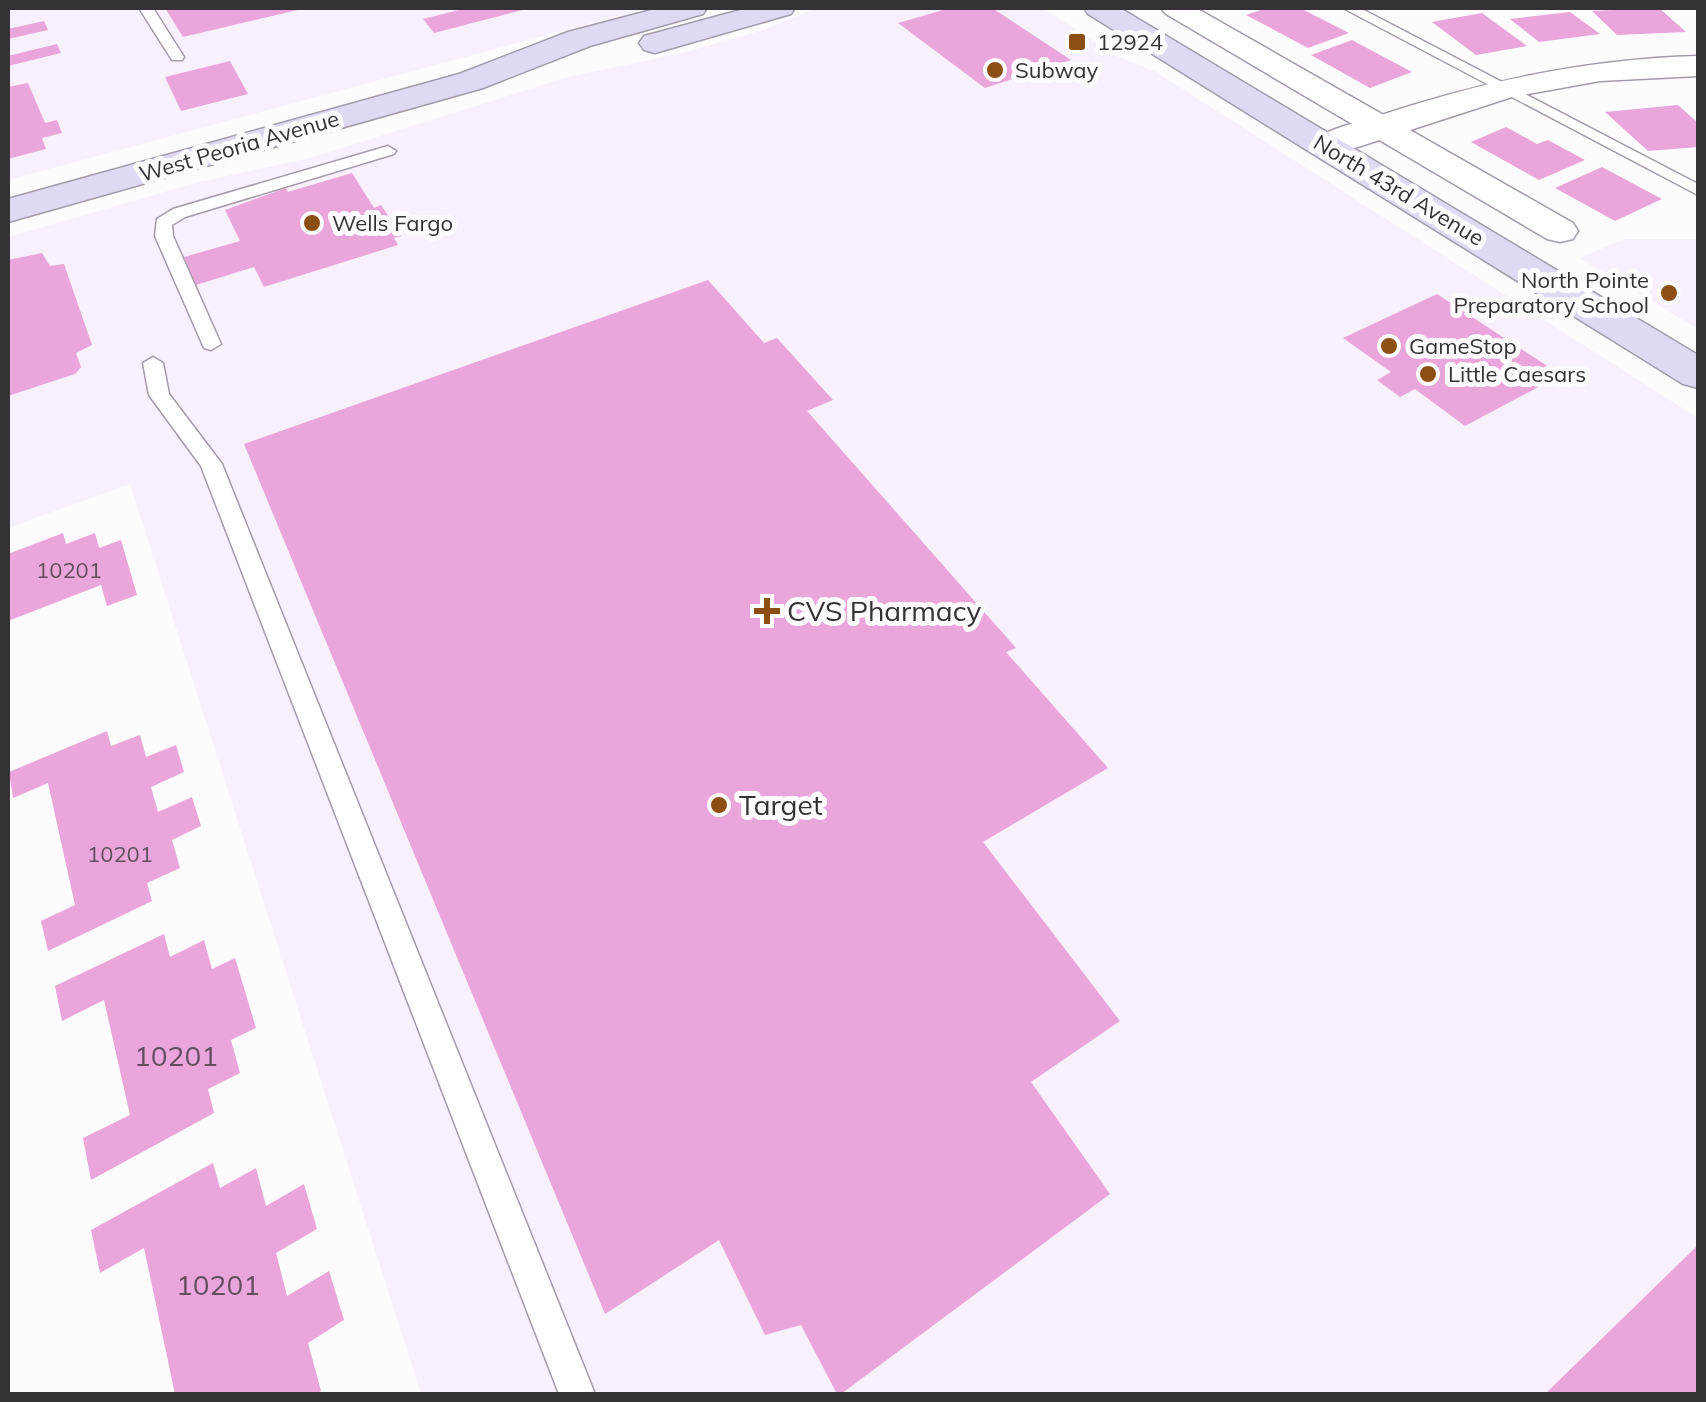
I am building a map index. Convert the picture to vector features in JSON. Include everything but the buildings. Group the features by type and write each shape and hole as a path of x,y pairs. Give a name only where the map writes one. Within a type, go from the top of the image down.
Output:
{"main road":[{"name":"West Peoria Avenue","path":"471,82 579,38 692,8"},
{"name":"West Peoria Avenue","path":"8,210 471,82 595,60 780,8"},
{"name":"North 43rd Avenue","path":"1099,8 1698,374"}],"street":[{"name":"North 43rd Avenue","path":"1176,8 1560,231"},
{"path":"1328,146 1502,87 1631,68 1698,66"}],"lane":[{"path":"146,8 177,56"},
{"path":"1350,8 1698,190"},
{"path":"210,344 164,236 163,223 179,213 388,151"},
{"path":"153,363 159,396 211,464 577,1394"}],"shaded area":[{"path":"8,8 647,8 8,180"},
{"path":"817,8 1042,8 1119,57 1156,72 1698,418 1698,1394 421,1394 130,484 8,528 8,237 199,182 310,158 568,77 682,53 763,30"},
{"name":"North Pointe Preparatory School","path":"1625,239 1698,239 1698,329 1579,258"}],"place":[{"name":"12924","path":"1077,42"},
{"name":"Subway","path":"995,70"},
{"name":"Wells Fargo","path":"312,223"},
{"name":"North Pointe Preparatory School","path":"1669,293"},
{"name":"GameStop","path":"1389,346"},
{"name":"Little Caesars","path":"1428,374"},
{"name":"CVS Pharmacy","path":"767,611"},
{"name":"Target","path":"719,805"}]}
